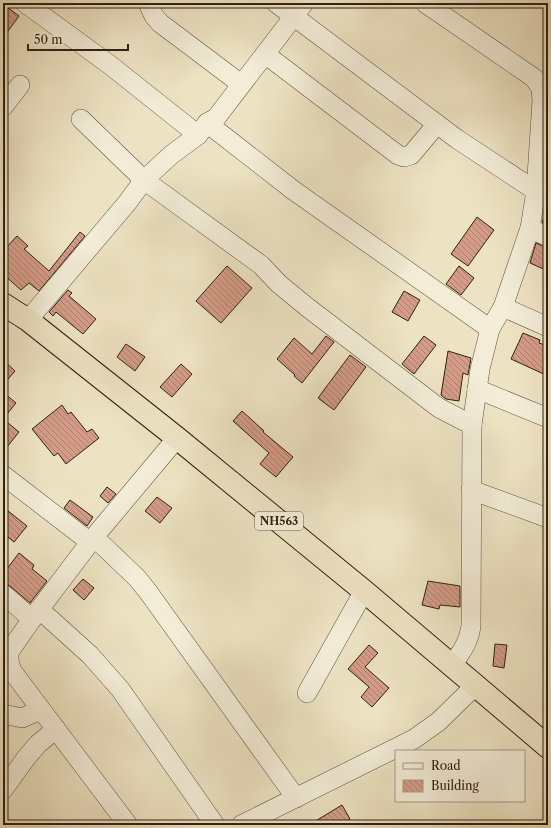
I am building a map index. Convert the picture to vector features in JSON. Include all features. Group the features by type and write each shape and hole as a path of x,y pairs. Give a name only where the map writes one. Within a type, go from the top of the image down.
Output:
{"highway":[{"name":"NH563","path":"3,304 28,320 177,438 364,591 548,747"}],"street":[{"path":"25,3 110,65 490,328"},
{"path":"148,3 154,16 160,23 241,84"},
{"path":"276,3 299,10 456,139 536,192"},
{"path":"425,3 534,78 541,88 542,102 536,192 530,228 503,307 490,328 480,370 472,425 470,634 466,644 452,665"},
{"path":"28,320 127,203 144,180 171,154 216,118 299,10"},
{"path":"265,54 398,155 404,157 412,155 437,124"},
{"path":"3,108 20,85"},
{"path":"81,120 144,180 261,265 279,284 307,307 439,408 472,425"},
{"path":"530,228 548,237"},
{"path":"503,307 548,327"},
{"path":"477,389 548,418"},
{"path":"128,825 12,671 8,660 9,652 92,540 177,438"},
{"path":"3,475 92,540 137,578 150,593 296,798"},
{"path":"471,490 548,518"},
{"path":"307,693 364,591"},
{"path":"3,594 36,614 90,655 120,689 215,825"},
{"path":"241,825 414,739 438,722 476,685"},
{"path":"3,714 22,718 40,710"},
{"path":"3,790 38,744 56,729"}],"building":[{"path":"3,4 19,16 3,38"},
{"path":"548,209 548,225 542,222"},
{"path":"477,217 494,230 468,266 451,254"},
{"path":"80,232 85,236 39,291 29,283 21,290 3,274 3,251 17,236 28,246 24,249 49,271"},
{"path":"536,243 548,248 548,271 530,263"},
{"path":"227,266 252,288 221,323 196,301"},
{"path":"459,266 474,278 461,295 446,284"},
{"path":"68,290 72,293 69,296 96,319 83,334 56,312 53,316 49,312"},
{"path":"404,291 420,300 408,321 392,312"},
{"path":"523,333 540,340 539,343 548,346 548,376 511,359"},
{"path":"326,336 334,342 302,383 277,359 294,338 312,354"},
{"path":"424,336 436,345 414,374 402,364"},
{"path":"126,344 145,357 135,371 117,357"},
{"path":"448,351 471,358 468,375 463,373 459,401 446,399 441,395"},
{"path":"350,355 366,367 334,410 318,398"},
{"path":"3,360 15,371 3,385"},
{"path":"181,364 192,374 172,397 160,387"},
{"path":"3,392 16,403 3,419"},
{"path":"62,405 68,414 71,412 87,432 92,429 99,438 66,464 58,453 54,456 32,429"},
{"path":"242,411 264,431 263,432 293,457 276,477 260,464 269,453 233,421"},
{"path":"3,419 19,432 3,452"},
{"path":"107,487 116,494 108,503 100,496"},
{"path":"157,497 172,508 160,523 145,511"},
{"path":"70,500 93,517 87,526 64,508"},
{"path":"3,507 27,526 14,542 3,533"},
{"path":"19,553 34,565 32,569 47,581 30,603 10,586 3,583 3,574"},
{"path":"83,579 94,588 84,600 73,590"},
{"path":"428,581 460,586 460,607 440,605 439,609 422,605"},
{"path":"495,644 507,645 504,668 493,666"},
{"path":"369,645 378,653 365,667 389,688 372,707 361,697 369,687 348,669"},
{"path":"342,805 350,819 339,825 309,825"}]}
